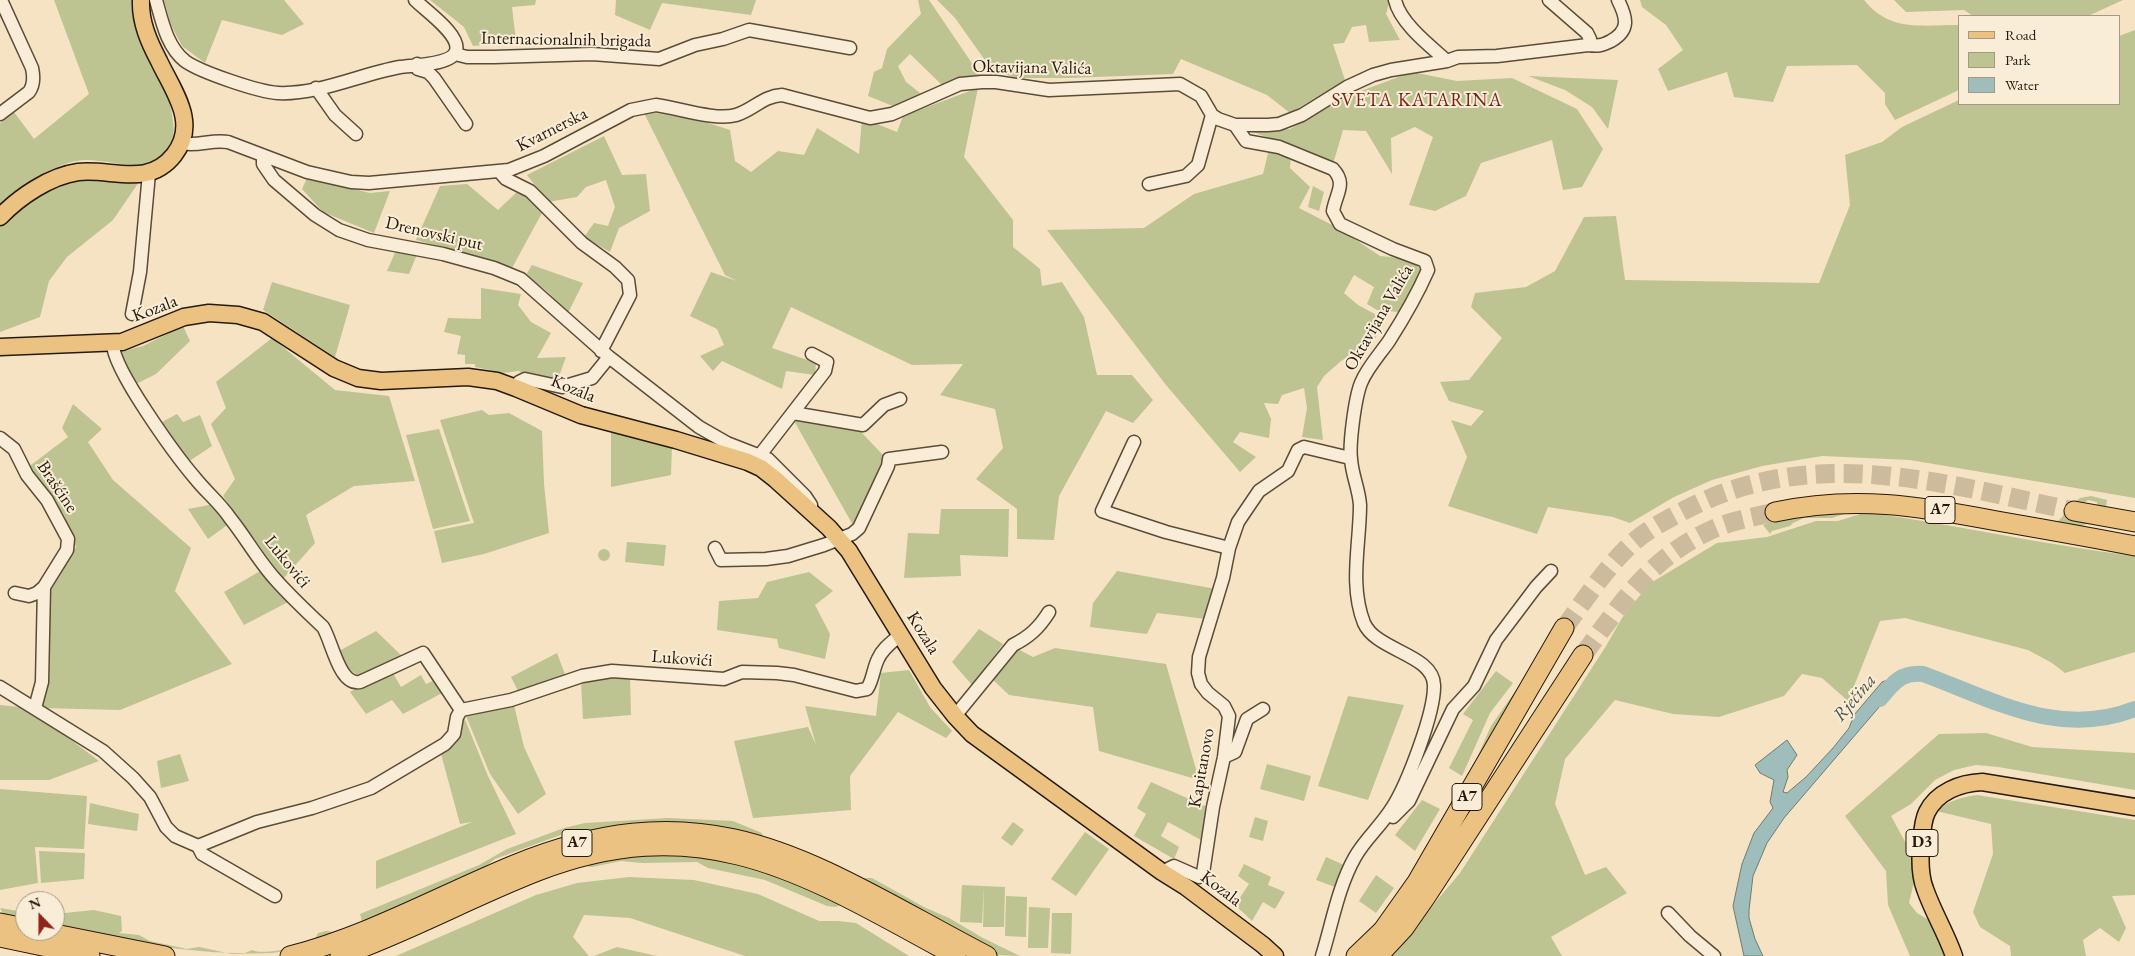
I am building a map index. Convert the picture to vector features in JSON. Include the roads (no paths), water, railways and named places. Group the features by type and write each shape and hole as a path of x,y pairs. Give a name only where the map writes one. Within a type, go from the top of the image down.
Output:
{"highway":[{"name":"A7","path":"1775,512 1822,504 1866,502 1936,510 2135,546"},
{"path":"2074,511 2135,522"},
{"name":"A7","path":"1356,956 1383,930 1418,882 1564,628"},
{"name":"A7","path":"1378,956 1404,928 1427,895 1582,655"},
{"name":"A7","path":"290,956 339,941 512,866 556,849 586,840 618,834 660,831 728,836 784,852 836,875 987,956"},
{"name":"A7","path":"340,956 558,864 615,850 673,846 732,852 788,870 824,886 956,956"},
{"path":"0,923 15,926"},
{"path":"65,936 165,956"},
{"path":"0,937 90,956"}],"main road":[{"path":"0,217 24,197 68,174 87,172 128,175 149,173 169,160 181,143 185,123 184,113 148,38 142,18 141,0"},
{"name":"Kozala","path":"0,347 112,343 131,340 184,318 210,313 238,315 263,322 334,368 358,378 381,382 468,377 497,381 581,415 676,440 755,465 775,479 839,539 854,558 933,688 972,734 1162,872 1186,887 1275,956"},
{"name":"D3","path":"1954,956 1924,887 1921,872 1923,826 1926,813 1940,796 1966,784 1982,782 2135,807"}],"street":[{"path":"0,0 32,68 33,74 30,92 0,114"},
{"name":"Internacionalnih brigada","path":"156,0 172,45 180,57 194,66 271,93 287,93 316,88 386,70 447,60 455,54 457,44 452,34 415,0"},
{"path":"1385,0 1396,5 1419,36 1446,61"},
{"path":"1549,0 1587,33 1590,39 1588,44"},
{"name":"Oktavijana Valića","path":"873,118 892,114 960,84 989,82 1049,90 1180,84 1201,96 1212,115 1235,125 1279,124 1302,115 1347,87 1373,75 1391,70 1446,61 1458,57 1498,56 1588,44 1600,47 1620,35 1626,26 1623,10 1618,0"},
{"name":"Internacionalnih brigada","path":"455,54 485,57 592,54 659,59 695,45 723,39 749,30 850,48"},
{"path":"417,64 418,69 428,72 434,78 466,124"},
{"path":"316,88 335,115 356,134"},
{"name":"Kvarnerska","path":"181,143 191,144 220,140 237,144 263,156 321,176 369,183 499,171 531,162 630,110 647,105 656,104 728,117 743,113 764,99 782,95 866,118 873,118"},
{"path":"1149,184 1186,176 1198,165 1212,115"},
{"name":"Oktavijana Valića","path":"1235,125 1246,141 1279,147 1333,168 1339,175 1341,183 1334,211 1340,224 1393,250 1426,261 1428,270 1395,332 1362,381 1356,400 1350,458 1360,505 1355,571 1364,624 1378,638 1425,667 1433,677 1434,685 1425,729 1404,787 1384,820 1369,836 1347,873 1322,956"},
{"name":"Drenovski put","path":"263,156 264,164 274,180 315,215 339,230 368,240 443,254 507,273 531,287 605,354 708,434 768,459 810,501 810,510"},
{"path":"499,171 506,180 530,191 582,243 615,267 628,280 630,295 605,354"},
{"path":"132,314 140,272 149,173"},
{"name":"Lukovići","path":"112,343 115,356 122,370 144,407 179,458 195,479 229,516 272,576 323,627 330,640 338,664 345,676 352,682 360,682 422,653 462,710 511,700 582,676 612,671 724,679 742,672 777,673 794,675 856,691 867,689 879,657 900,636"},
{"name":"Kozala","path":"516,388 519,382 525,379 558,388 586,380 597,374 605,354"},
{"path":"760,455 825,371 827,362 812,354"},
{"path":"792,413 863,425 884,405 900,399"},
{"name":"Brašćine","path":"0,438 14,449 27,475 47,500 66,531 68,539 67,550 44,587"},
{"path":"1134,442 1102,512 1166,532 1228,548"},
{"name":"Kapitanovo","path":"1162,872 1174,866 1194,876 1199,877 1203,873 1213,806 1224,757 1229,716 1224,706 1208,693 1201,684 1198,673 1200,657 1223,578 1228,548 1238,522 1259,492 1288,471 1298,450 1310,447 1350,458"},
{"path":"715,548 722,560 766,559 810,550 852,534 859,528 888,466 889,459 942,452"},
{"name":"Oktavijana Valića","path":"1384,820 1390,820 1409,801 1453,709 1474,686 1496,640 1536,587 1551,571"},
{"path":"14,593 29,596 37,593 44,587"},
{"path":"35,708 42,682 44,587"},
{"path":"955,716 1013,645 1034,632 1049,612"},
{"path":"0,687 103,751 133,778 150,797 166,827 175,836 198,846 202,854 275,896"},
{"path":"1224,757 1235,752 1247,719 1263,709"},
{"path":"198,846 257,822 312,808 371,788 445,744 454,734 457,717 462,710"},
{"path":"1668,913 1690,936 1714,956"}],"water":[{"name":"Rječina","path":"1890,680 1898,685 1784,818 1767,843 1753,876 1749,910 1749,918 1755,939 1763,956 1744,956 1733,906 1742,864 1754,833 1773,808 1770,802 1774,780 1760,773 1755,765 1787,740 1797,755 1787,770 1788,777 1783,792 1787,793 1806,777 1833,748 1849,728 1854,715 1882,682"}],"waterway":[{"name":"Rječina","path":"1880,699 1903,677 1923,674 2001,704 2053,718 2080,720 2107,717 2135,709"}],"tunnel":[{"path":"1564,628 1610,567 1634,542 1648,531 1687,509 1734,489 1782,478 1830,474 1879,475 1976,490 2074,511"},
{"path":"1583,655 1638,584 1669,555 1709,531 1775,512"}],"district":[{"name":"SVETA KATARINA","path":"1417,101"}]}
